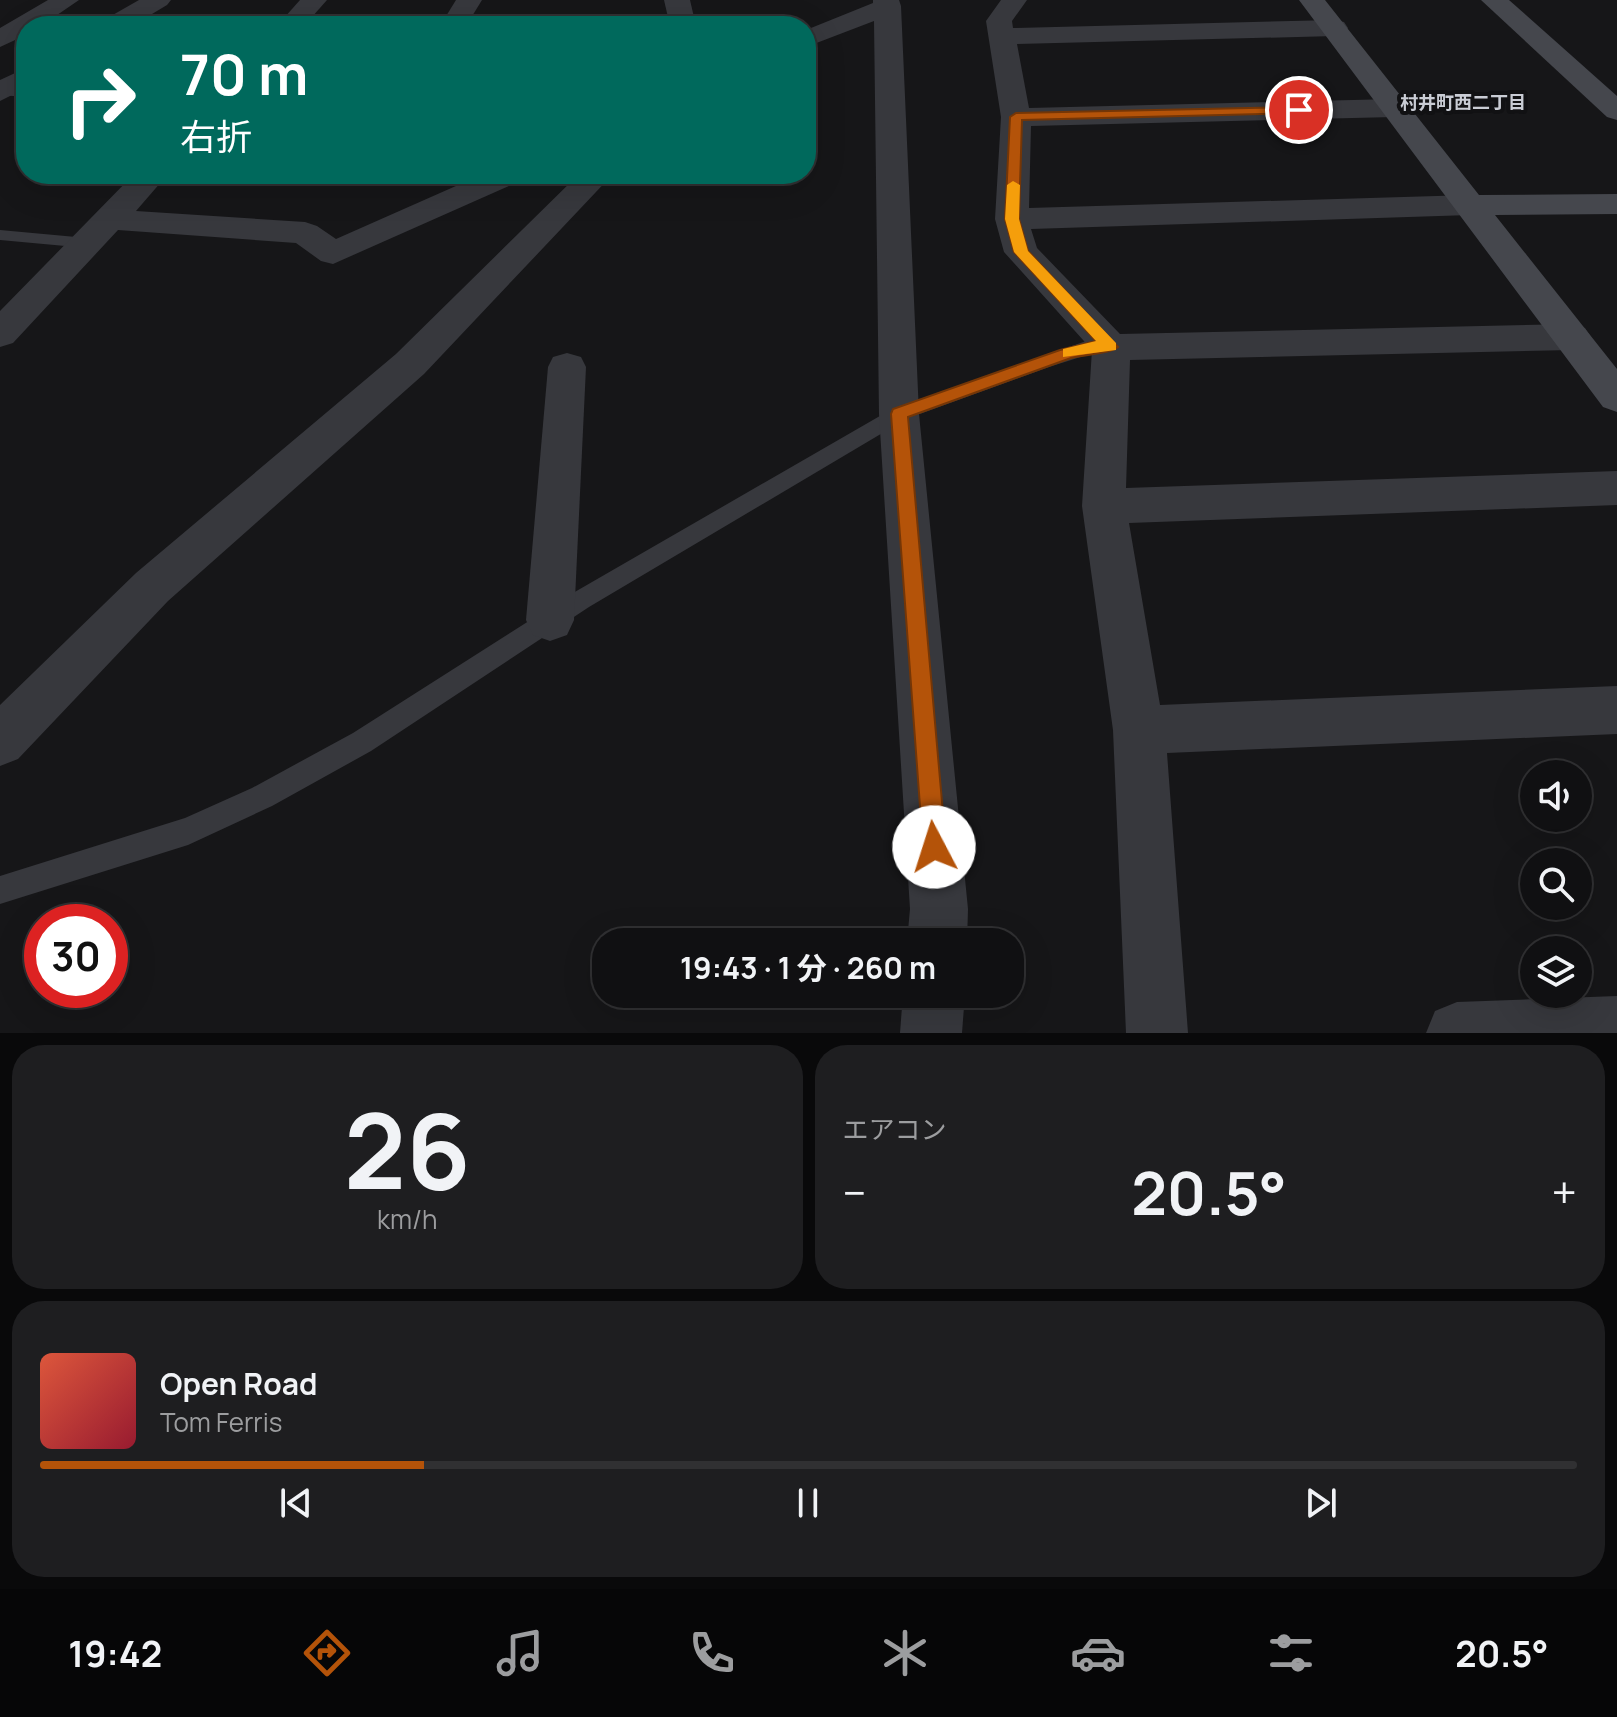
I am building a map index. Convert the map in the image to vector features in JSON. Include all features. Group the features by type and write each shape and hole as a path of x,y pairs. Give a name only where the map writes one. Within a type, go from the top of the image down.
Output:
{"street":[{"path":"39,16 66,0"},
{"path":"130,16 158,0"},
{"path":"299,16 314,0"},
{"path":"1014,0 999,21 1016,117 1012,219 1021,252 1111,347 1104,506 1139,730 1157,1033"},
{"path":"1312,0 1617,397"},
{"path":"1494,0 1617,111"},
{"path":"816,35 887,3 899,414 939,909 938,928"},
{"path":"1002,36 1335,28"},
{"path":"1016,117 1394,108"},
{"path":"0,334 143,184"},
{"path":"98,231 305,233 333,253 487,184"},
{"path":"0,741 152,587 410,364 587,184"},
{"path":"1012,219 1470,205 1617,204"},
{"path":"1111,347 1572,337"},
{"path":"550,620 567,367"},
{"path":"1104,506 1617,488"},
{"path":"1139,730 1617,710"},
{"path":"931,1033 933,1008"},
{"path":"1457,1033 1617,1027"}],"lane":[{"path":"0,235 98,231"},
{"path":"0,890 188,831 262,797 362,742 550,620 899,414 1066,354 1089,347 1111,347"}],"slow traffic":[{"path":"1013,185 1012,219 1021,252 1111,347 1089,347 1069,353"}],"district":[{"name":"村井町西二丁目","path":"1463,102"}],"route":[{"path":"934,847 899,414 1066,354 1089,347 1111,347 1021,252 1012,219 1016,117 1299,110"}]}
